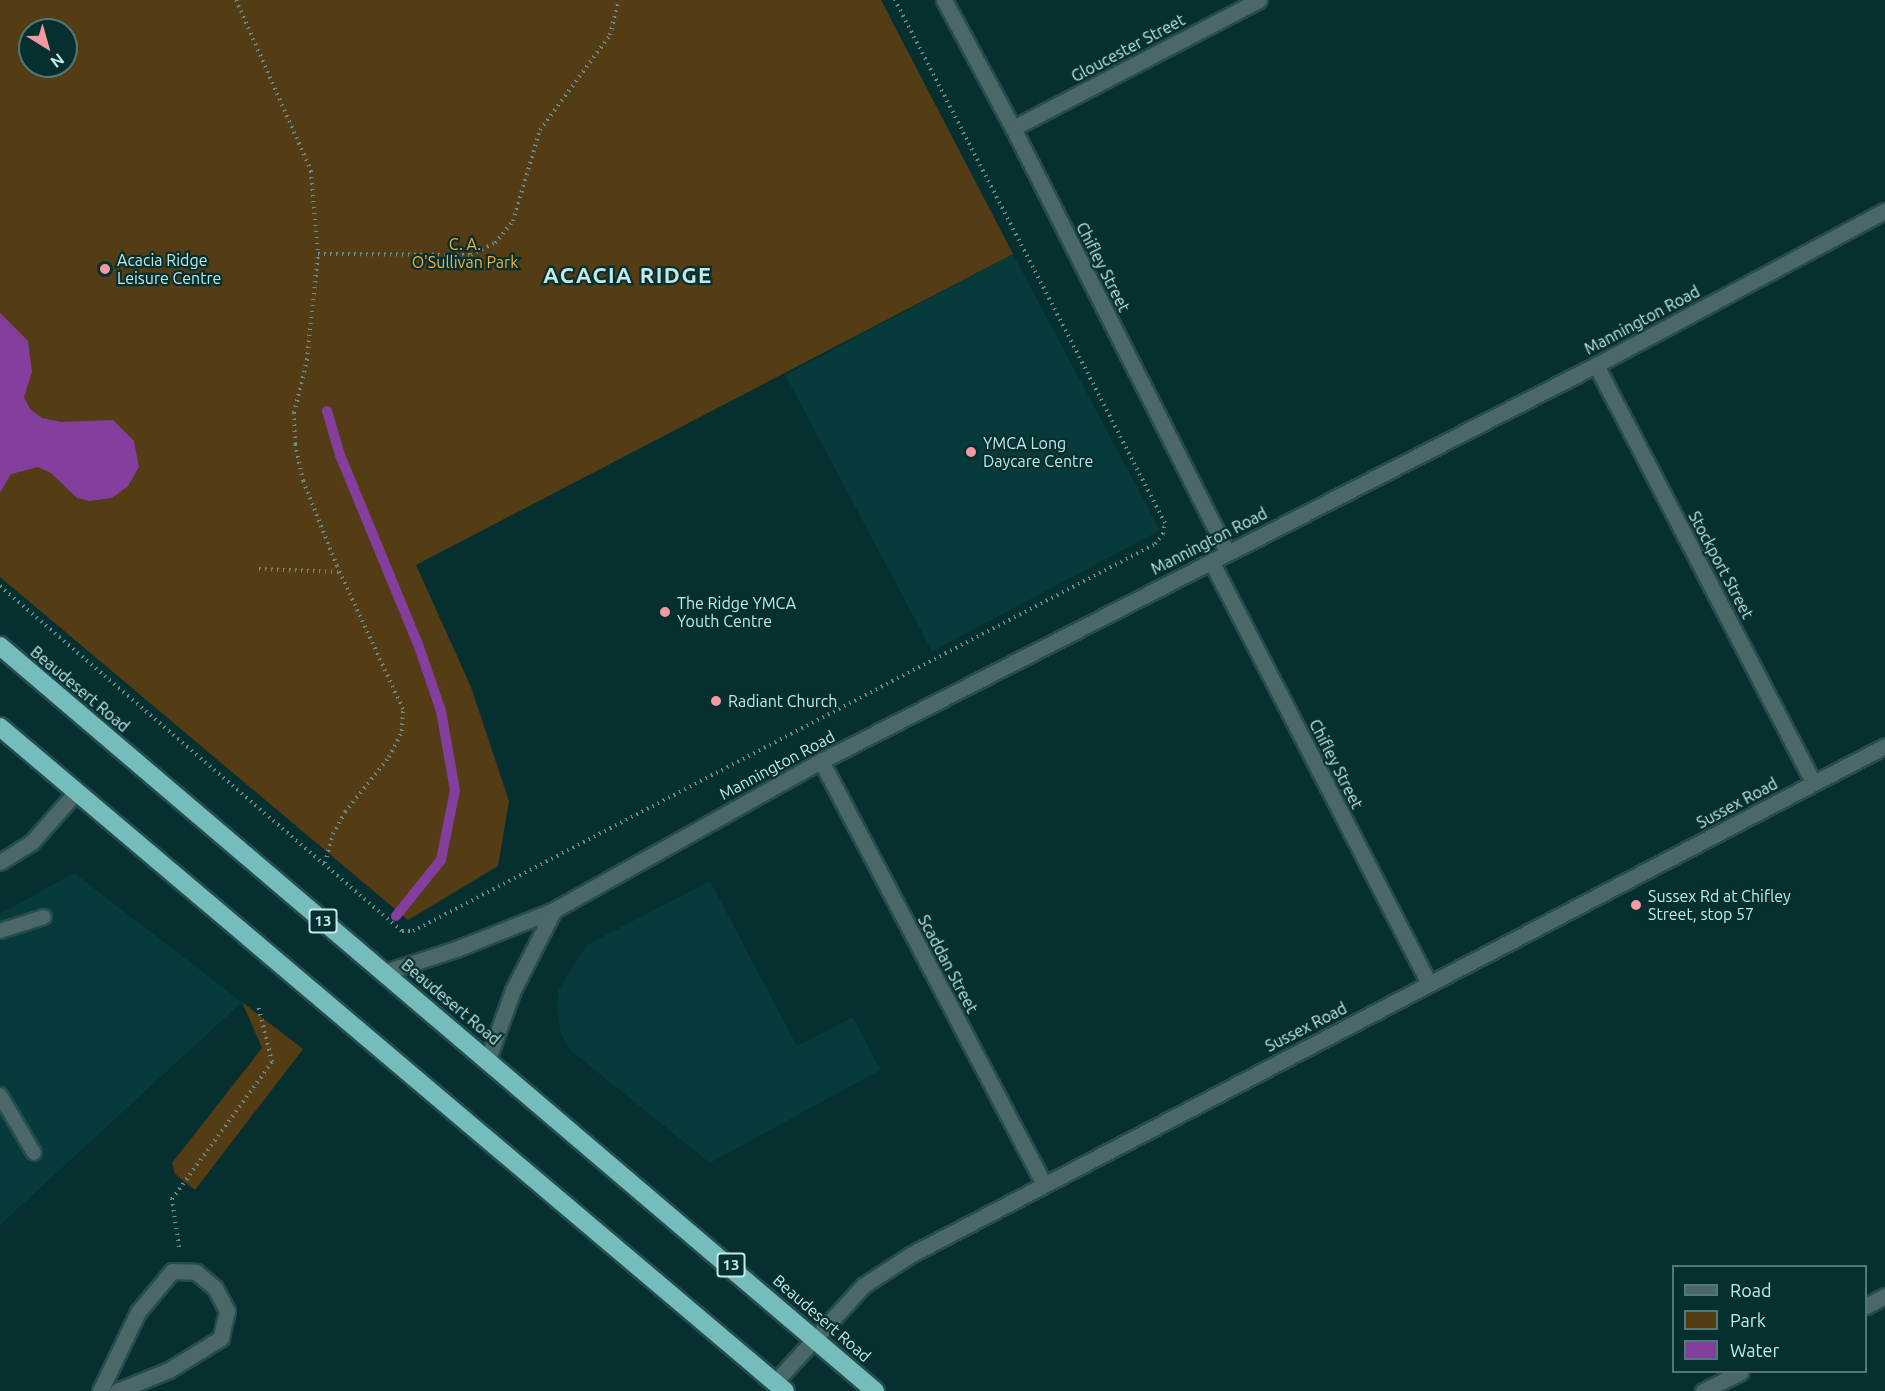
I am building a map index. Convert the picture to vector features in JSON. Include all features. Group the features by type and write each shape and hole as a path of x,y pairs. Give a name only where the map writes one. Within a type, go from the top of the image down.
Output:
{"highway":[{"name":"Beaudesert Road","path":"0,646 814,1336 875,1391"},
{"path":"0,727 780,1386"}],"street":[{"name":"Chifley Street","path":"944,0 1013,128 1227,552"},
{"name":"Gloucester Street","path":"1013,128 1259,0"},
{"name":"Mannington Road","path":"385,972 456,949 554,910 821,761 1596,365 1885,212"},
{"name":"Stockport Street","path":"1596,365 1814,783"},
{"name":"Chifley Street","path":"1211,561 1429,984"},
{"name":"Sussex Road","path":"780,1386 814,1336 882,1271 1044,1184 1885,746"},
{"name":"Scaddan Street","path":"821,761 1044,1184"},
{"path":"0,862 31,843 76,792"},
{"path":"488,1059 513,990 554,910"},
{"path":"100,1391 138,1312 172,1271 196,1272 215,1288 228,1311 221,1338 169,1370 117,1391"},
{"path":"1867,1305 1885,1296"},
{"path":"1703,1391 1737,1373"}],"lane":[{"path":"0,931 44,917"},
{"path":"0,1095 34,1153"}],"path":[{"path":"236,0 311,171 318,254 307,360 294,413 295,444 303,481 339,572 390,676 403,709 402,731 389,757 345,812 333,834 325,864"},
{"path":"318,254 471,255 495,243 513,221 540,130 610,35 619,0"},
{"path":"0,586 402,931 437,921 1155,544 1164,534 1165,523 895,0"},
{"path":"259,569 332,575 339,572"},
{"path":"182,1272 172,1199 272,1062 258,1005"}],"shaded area":[{"name":"YMCA Long Daycare Centre","path":"1013,254 1160,530 932,651 785,375"},
{"path":"74,873 242,1002 0,1225 0,914"},
{"path":"710,881 797,1046 853,1017 880,1070 710,1163 570,1050 561,1034 557,1009 558,990 587,945"}],"green space":[{"name":"C. A. O'Sullivan Park","path":"0,0 881,0 1013,254 416,565 471,687 509,801 498,866 408,920 0,577"},
{"path":"242,1002 303,1049 195,1190 175,1174 172,1163 262,1048"}],"water":[{"path":"0,313 28,341 32,372 24,397 30,409 42,418 61,422 113,420 134,441 139,467 128,486 112,498 89,501 77,498 51,473 38,467 11,474 0,493"}],"waterway":[{"path":"327,411 340,455 418,644 441,711 455,790 441,860 396,916"}],"place":[{"name":"Acacia Ridge Leisure Centre","path":"105,269"},
{"name":"YMCA Long Daycare Centre","path":"971,452"},
{"name":"The Ridge YMCA Youth Centre","path":"665,612"},
{"name":"Radiant Church","path":"716,701"},
{"name":"Sussex Rd at Chifley Street, stop 57","path":"1636,905"}],"district":[{"name":"ACACIA RIDGE","path":"628,275"}]}
